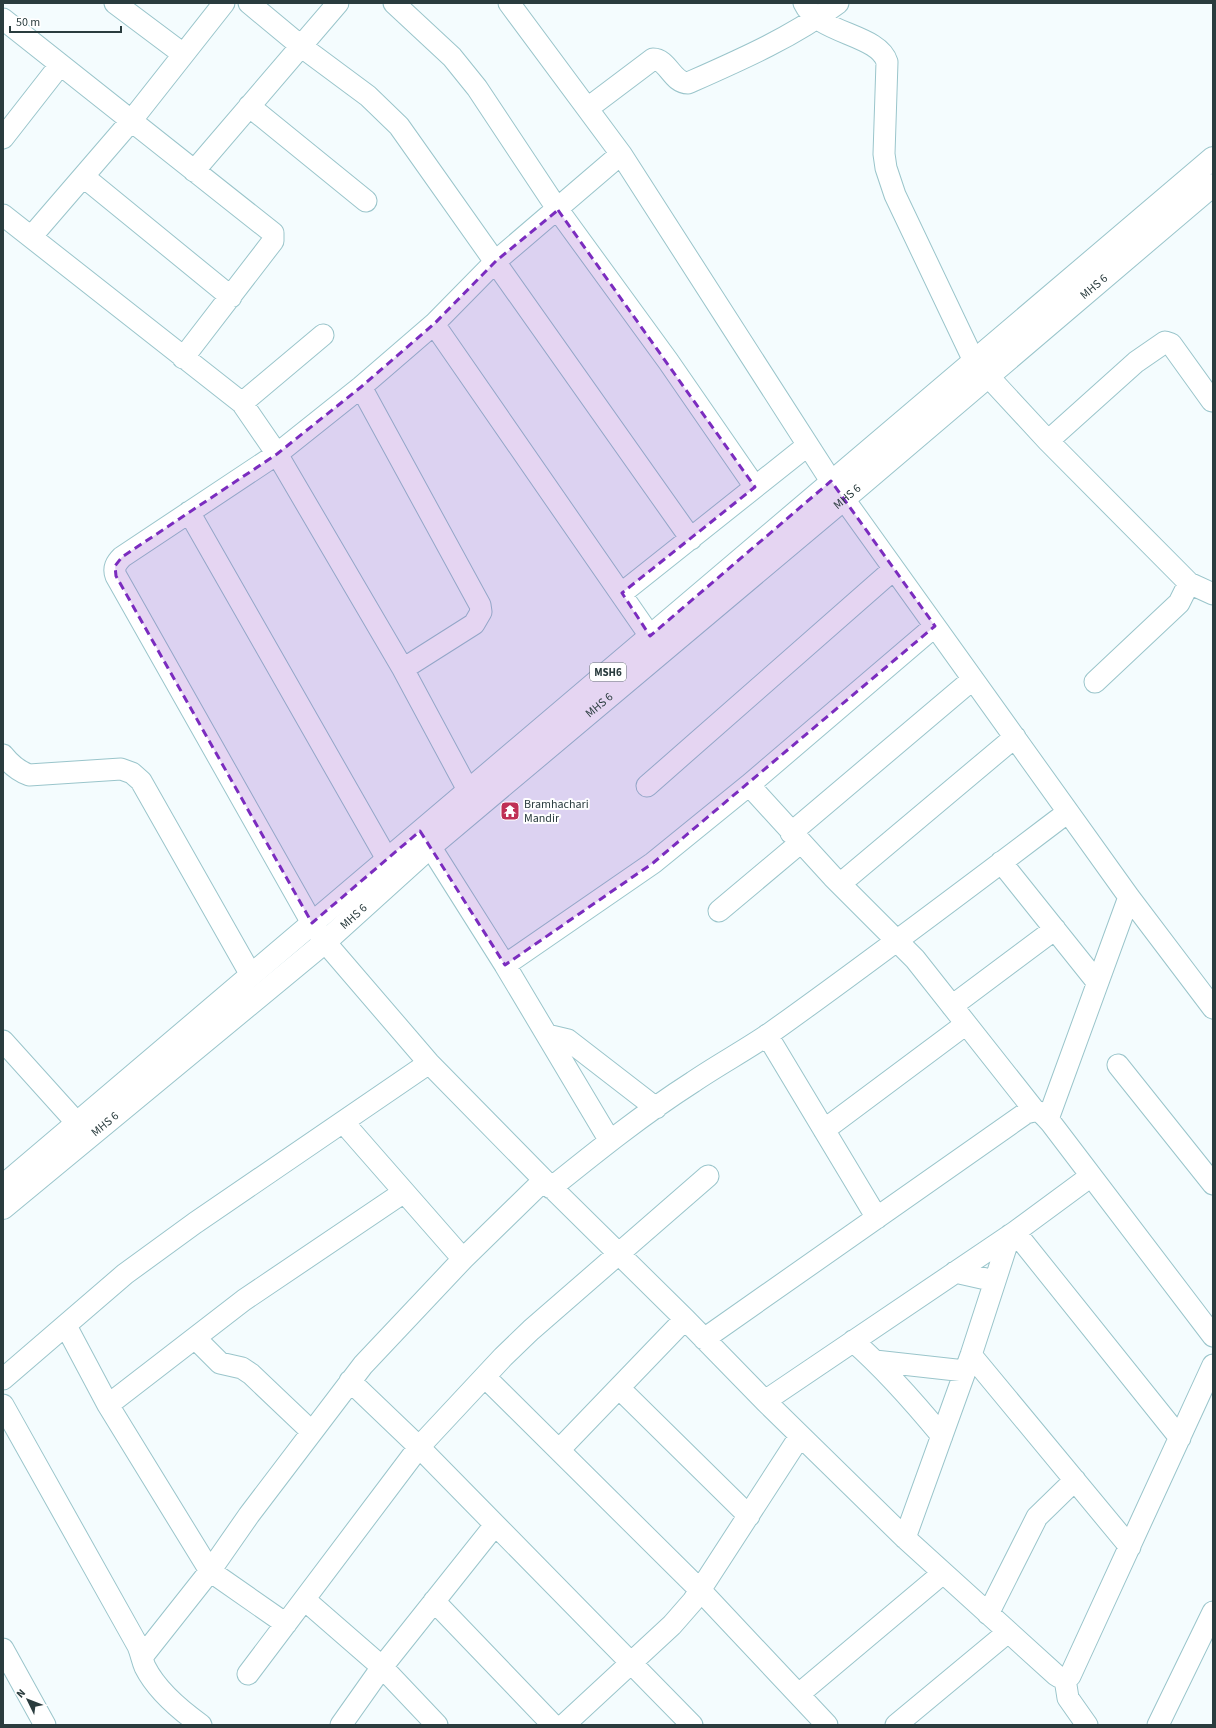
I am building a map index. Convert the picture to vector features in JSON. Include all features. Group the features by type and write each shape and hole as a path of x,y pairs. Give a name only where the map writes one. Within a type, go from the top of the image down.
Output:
{"main road":[{"name":"MSH6","path":"3,1186 387,859 425,839 468,790 1213,158"},
{"name":"MHS 6","path":"3,1208 325,942 425,839 844,499 1213,185"}],"street":[{"path":"116,3 183,54"},
{"path":"31,236 84,177 131,121 224,3"},
{"path":"249,3 302,46 368,96 399,126 496,261 691,539"},
{"path":"194,171 338,3"},
{"path":"394,3 452,57 477,88 558,210 668,361 755,487"},
{"path":"509,3 621,154 831,481 1129,897 1213,1008"},
{"path":"804,3 808,10 817,19 874,46 885,56 887,62 884,154 886,168 895,195 974,360 1048,441 1190,583 1213,594"},
{"path":"588,108 653,59 661,61 680,82 688,83 748,56 817,19 838,3"},
{"path":"3,19 273,233 273,241 183,358"},
{"path":"3,138 60,65"},
{"path":"249,106 366,201"},
{"path":"621,154 558,210 496,261 434,324 361,387 276,454 122,557 117,561 114,571 312,923 325,942 429,1063 800,1436 943,1573 1056,1676 1065,1679"},
{"path":"84,177 231,297"},
{"path":"3,215 242,403 276,454 403,669 468,790"},
{"path":"434,324 650,636"},
{"path":"242,403 323,335"},
{"path":"1048,441 1136,362 1165,342 1171,344 1212,401"},
{"path":"361,387 480,604 481,612 474,624 403,669"},
{"path":"622,594 808,445"},
{"path":"189,512 387,859"},
{"path":"647,786 894,569"},
{"path":"1095,682 1179,603 1190,583"},
{"path":"505,965 653,864 749,785 935,626"},
{"path":"719,911 796,838 973,679"},
{"path":"840,884 1015,737"},
{"path":"3,755 10,764 20,772 29,775 121,770 132,773 140,781 251,975"},
{"path":"749,785 796,838 915,960 1091,1176 1213,1336"},
{"path":"142,1657 210,1571 249,1515 350,1381 463,1259 548,1184 692,1082 767,1035 896,942 1068,812"},
{"path":"425,839 505,965 610,1141"},
{"path":"1001,862 1098,982"},
{"path":"1042,1115 1098,982 1129,897"},
{"path":"952,1006 1055,929"},
{"path":"824,1130 966,1024"},
{"path":"547,1035 568,1040 656,1108"},
{"path":"767,1035 877,1218"},
{"path":"3,1041 77,1123"},
{"path":"3,1379 131,1270 195,1223 429,1063"},
{"path":"1118,1065 1211,1178"},
{"path":"704,1339 1026,1113 1042,1115"},
{"path":"343,1122 463,1259"},
{"path":"248,1674 419,1447 486,1377 503,1357 531,1330 708,1176"},
{"path":"765,1401 1012,1233 1091,1176"},
{"path":"108,1405 244,1300 404,1192"},
{"path":"905,1538 968,1363 1012,1233"},
{"path":"1012,1233 1180,1438"},
{"path":"955,1272 995,1282"},
{"path":"559,1450 685,1319"},
{"path":"66,1326 108,1405 210,1571 286,1624"},
{"path":"195,1338 220,1362 242,1368 251,1374 312,1432"},
{"path":"853,1341 908,1394 942,1436"},
{"path":"875,1361 968,1363 1075,1480 1130,1547"},
{"path":"1065,1679 1070,1676 1180,1438 1208,1395 1213,1366"},
{"path":"486,1377 701,1591 827,1725"},
{"path":"350,1381 419,1447 692,1725"},
{"path":"619,1388 749,1516"},
{"path":"3,1404 138,1646 145,1667 158,1688 184,1713 201,1725"},
{"path":"564,1725 672,1625 701,1591 800,1436"},
{"path":"988,1614 1037,1517 1075,1480"},
{"path":"341,1725 382,1667 496,1525"},
{"path":"798,1694 943,1573"},
{"path":"305,1600 382,1667 437,1725"},
{"path":"434,1601 552,1725"},
{"path":"1166,1722 1212,1618"},
{"path":"896,1725 1008,1632"},
{"path":"3,1649 45,1725"},
{"path":"1065,1679 1068,1698 1087,1725"}],"highlighted area":[{"path":"558,210 755,487 622,593 650,636 831,481 935,626 653,863 505,965 420,831 312,923 116,576 115,566 122,557 277,454 361,387 434,324 496,261"}],"place":[{"name":"Bramhachari Mandir","path":"510,811"}]}
